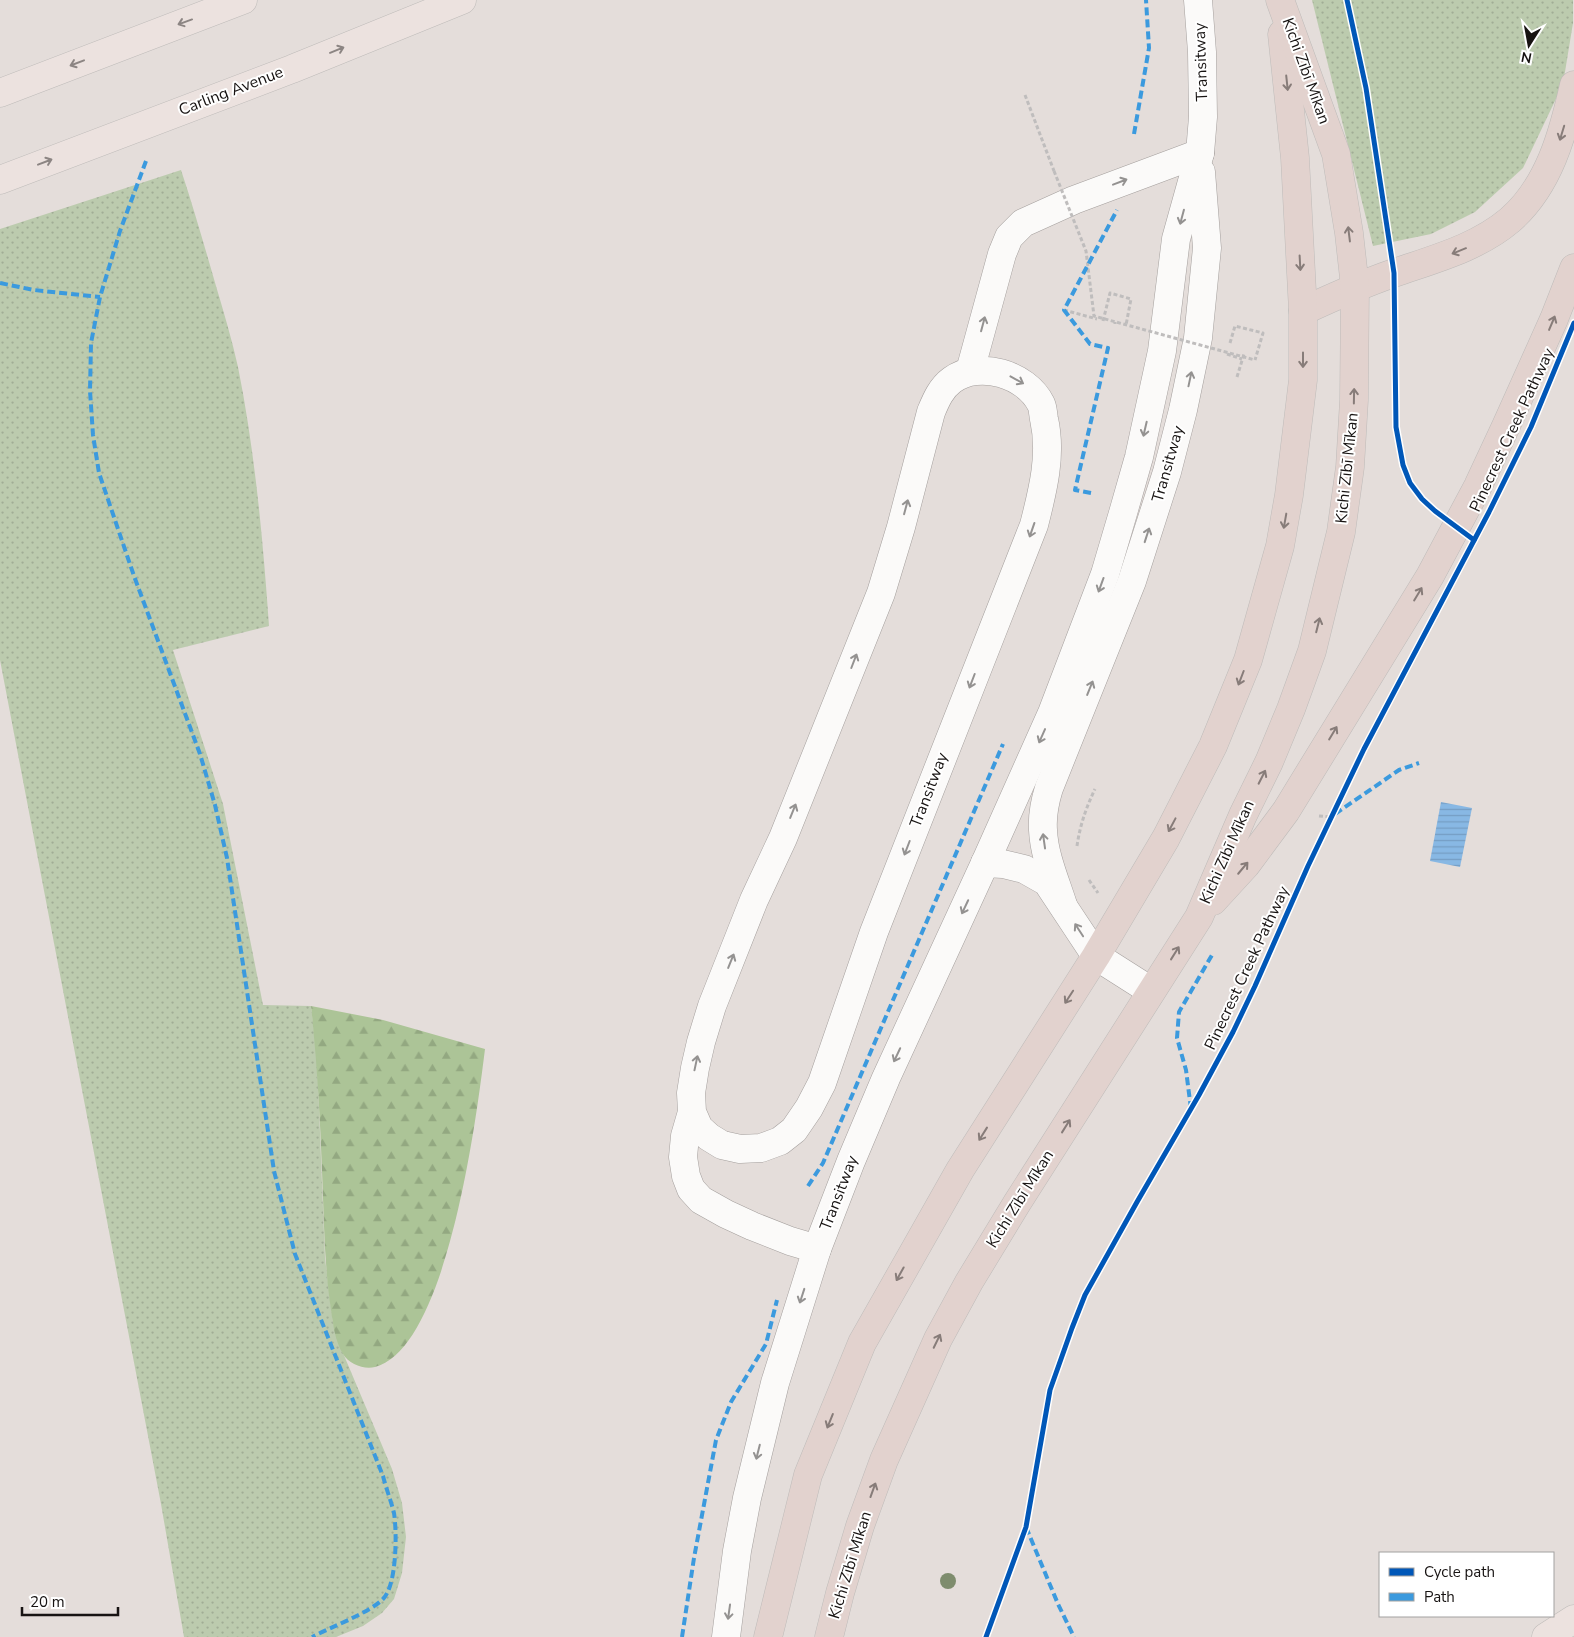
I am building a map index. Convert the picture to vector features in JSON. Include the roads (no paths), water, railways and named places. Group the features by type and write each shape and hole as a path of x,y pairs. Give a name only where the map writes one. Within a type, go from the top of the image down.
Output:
{"highway":[{"name":"Kichi Zībī Mīkan","path":"829,1637 860,1526 884,1460 938,1339 968,1282 1199,917 1242,814 1269,762 1312,652 1341,532 1350,467 1354,400 1355,287 1349,233 1336,154 1279,0"},
{"name":"Kichi Zībī Mīkan","path":"768,1637 808,1475 862,1343 960,1170 1096,956 1166,838 1213,746 1248,660 1280,546 1289,495 1302,380 1303,311 1295,158 1279,0"},
{"path":"1303,311 1355,287 1474,244 1510,220 1538,186 1551,162 1561,137 1574,85"},
{"path":"1199,917 1246,865 1286,811 1430,576 1506,426 1574,268"}],"main road":[{"path":"0,93 243,0"},
{"name":"Carling Avenue","path":"0,180 292,69 462,0"},
{"path":"1546,1637 1574,1619"}],"lane":[{"name":"Transitway","path":"1063,904 1046,852 1042,829 1044,807 1049,788 1132,581 1167,472 1183,410 1198,338 1208,248 1200,153 1203,117 1202,52 1198,0"},
{"name":"Transitway","path":"726,1637 737,1551 750,1488 775,1383 817,1250 851,1160 886,1078 1052,713 1105,574 1138,457 1152,398 1162,351 1176,239 1200,153"},
{"path":"970,371 1002,254 1009,237 1023,223 1074,200 1200,153"},
{"name":"Transitway","path":"692,1112 699,1128 722,1145 740,1149 761,1148 780,1141 794,1130 810,1108 822,1083 874,932 1031,533 1043,488 1047,454 1046,425 1041,405 1029,387 1009,376 990,372 970,371 951,380 938,395 931,412 898,536 880,593 783,838 754,900 709,1015 695,1068 691,1093 692,1112 685,1136 683,1157 686,1176 691,1189 701,1200 726,1214 752,1226 817,1250"},
{"name":"Transitway","path":"985,863 1003,864 1024,869 1047,882 1096,956 1151,991"}],"water":[{"path":"1441,802 1472,808 1460,867 1430,861"}]}
